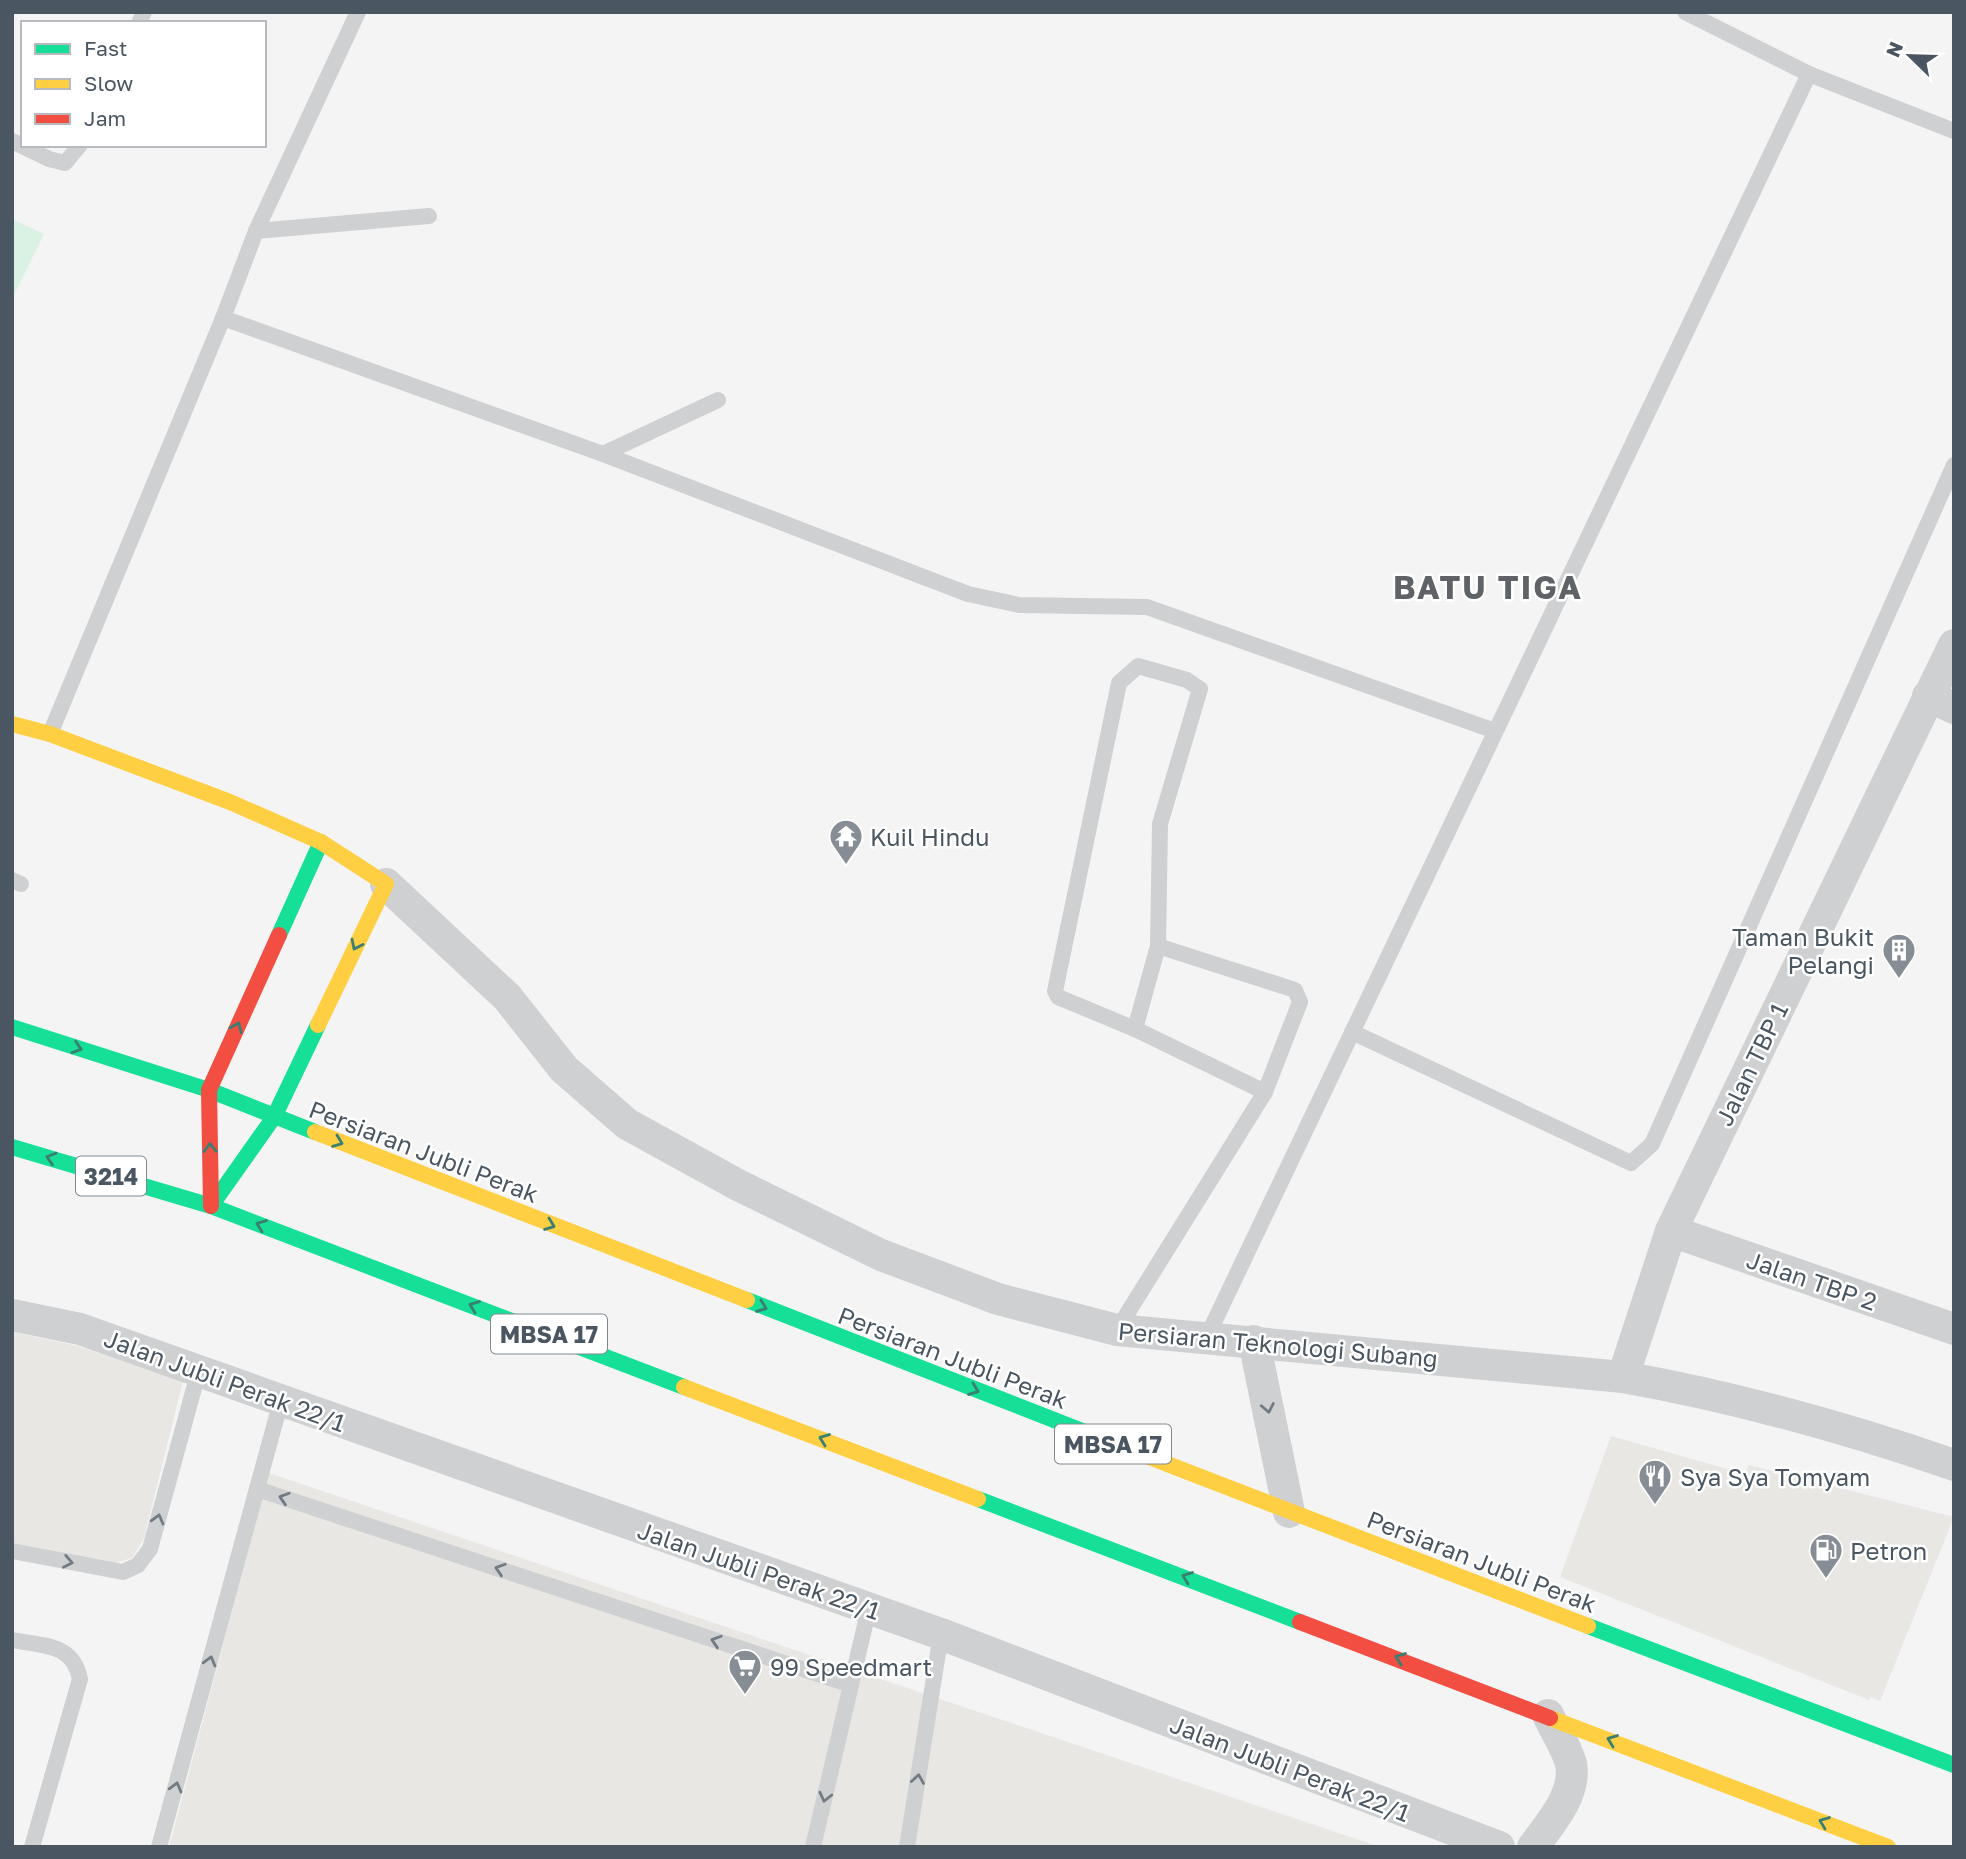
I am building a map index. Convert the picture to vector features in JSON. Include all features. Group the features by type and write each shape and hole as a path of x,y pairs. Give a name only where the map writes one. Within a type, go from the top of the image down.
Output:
{"main road":[{"name":"Persiaran Teknologi Subang","path":"12,724 50,734 230,802 321,842 386,884"},
{"path":"211,1206 209,1090 321,842"},
{"path":"211,1206 274,1117 386,884"},
{"name":"Persiaran Jubli Perak","path":"12,1027 209,1090 1289,1512 1954,1765"},
{"name":"3214","path":"12,1147 211,1206"},
{"name":"MBSA 17","path":"211,1206 1548,1714 1888,1847"}],"street":[{"name":"Jalan TBP 1","path":"1623,1377 1671,1231 1941,702 1954,645"},
{"name":"Persiaran Teknologi Subang","path":"386,884 507,997 564,1069 627,1124 738,1185 881,1255 998,1299 1117,1330 1205,1341 1254,1341 1623,1377 1696,1391 1892,1443 1954,1465"},
{"name":"Jalan TBP 2","path":"1671,1231 1954,1329"},
{"name":"Jalan Jubli Perak 22/1","path":"12,1315 80,1329 941,1633 1487,1845"},
{"path":"1254,1341 1289,1512"},
{"path":"1533,1847 1558,1812 1571,1783 1571,1764 1548,1714"}],"lane":[{"path":"50,734 223,318 256,231 358,12"},
{"path":"1685,12 1809,74 1954,131"},
{"path":"1205,1341 1809,74"},
{"path":"24,147 49,159 65,163 78,147"},
{"path":"256,231 429,216"},
{"path":"223,318 603,454 968,594 1019,606 1147,607 1495,731"},
{"path":"603,454 718,400"},
{"path":"1352,1032 1632,1163 1642,1154 1652,1144 1954,465"},
{"path":"1135,1029 1158,946 1160,824 1200,689 1186,680 1138,666 1119,683 1055,991 1058,997 1135,1029 1265,1092"},
{"path":"1117,1330 1265,1092 1300,1002 1295,990 1158,946"},
{"path":"12,1551 123,1572 138,1565 150,1549 199,1370"},
{"path":"159,1847 281,1401"},
{"path":"257,1489 851,1685"},
{"path":"813,1847 869,1608"},
{"path":"907,1847 941,1633"},
{"path":"12,1640 66,1651 77,1664 80,1679 32,1847"}],"shaded area":[{"path":"12,1332 78,1346 183,1381 144,1538 132,1558 115,1563 12,1543"},
{"path":"1611,1436 1745,1474 1749,1465 1954,1517 1880,1701 1871,1697 1869,1700 1560,1577"},
{"path":"269,1473 1380,1847 818,1847 806,1842 804,1847 169,1847"}],"green space":[{"path":"12,219 44,234 12,299"}],"traffic: fast":[{"path":"279,935 321,842"},
{"path":"211,1206 274,1117 318,1025"},
{"path":"12,1027 209,1090 315,1132"},
{"path":"12,1147 211,1206 684,1387"},
{"path":"747,1300 1118,1445"},
{"path":"978,1499 1300,1622"},
{"path":"1588,1626 1954,1765"}],"traffic: slow":[{"path":"12,724 50,734 230,802 321,842 386,884 318,1025"},
{"path":"315,1132 747,1300"},
{"path":"684,1387 978,1499"},
{"path":"1118,1445 1588,1626"},
{"path":"1550,1718 1888,1847"}],"traffic: jam":[{"path":"211,1206 209,1090 279,935"},
{"path":"1300,1622 1550,1718"}],"place":[{"name":"Kuil Hindu","path":"846,866"},
{"name":"Taman Bukit Pelangi","path":"1899,980"},
{"name":"Sya Sya Tomyam","path":"1655,1506"},
{"name":"Petron","path":"1826,1580"},
{"name":"99 Speedmart","path":"745,1696"}],"district":[{"name":"BATU TIGA","path":"1488,587"}]}
